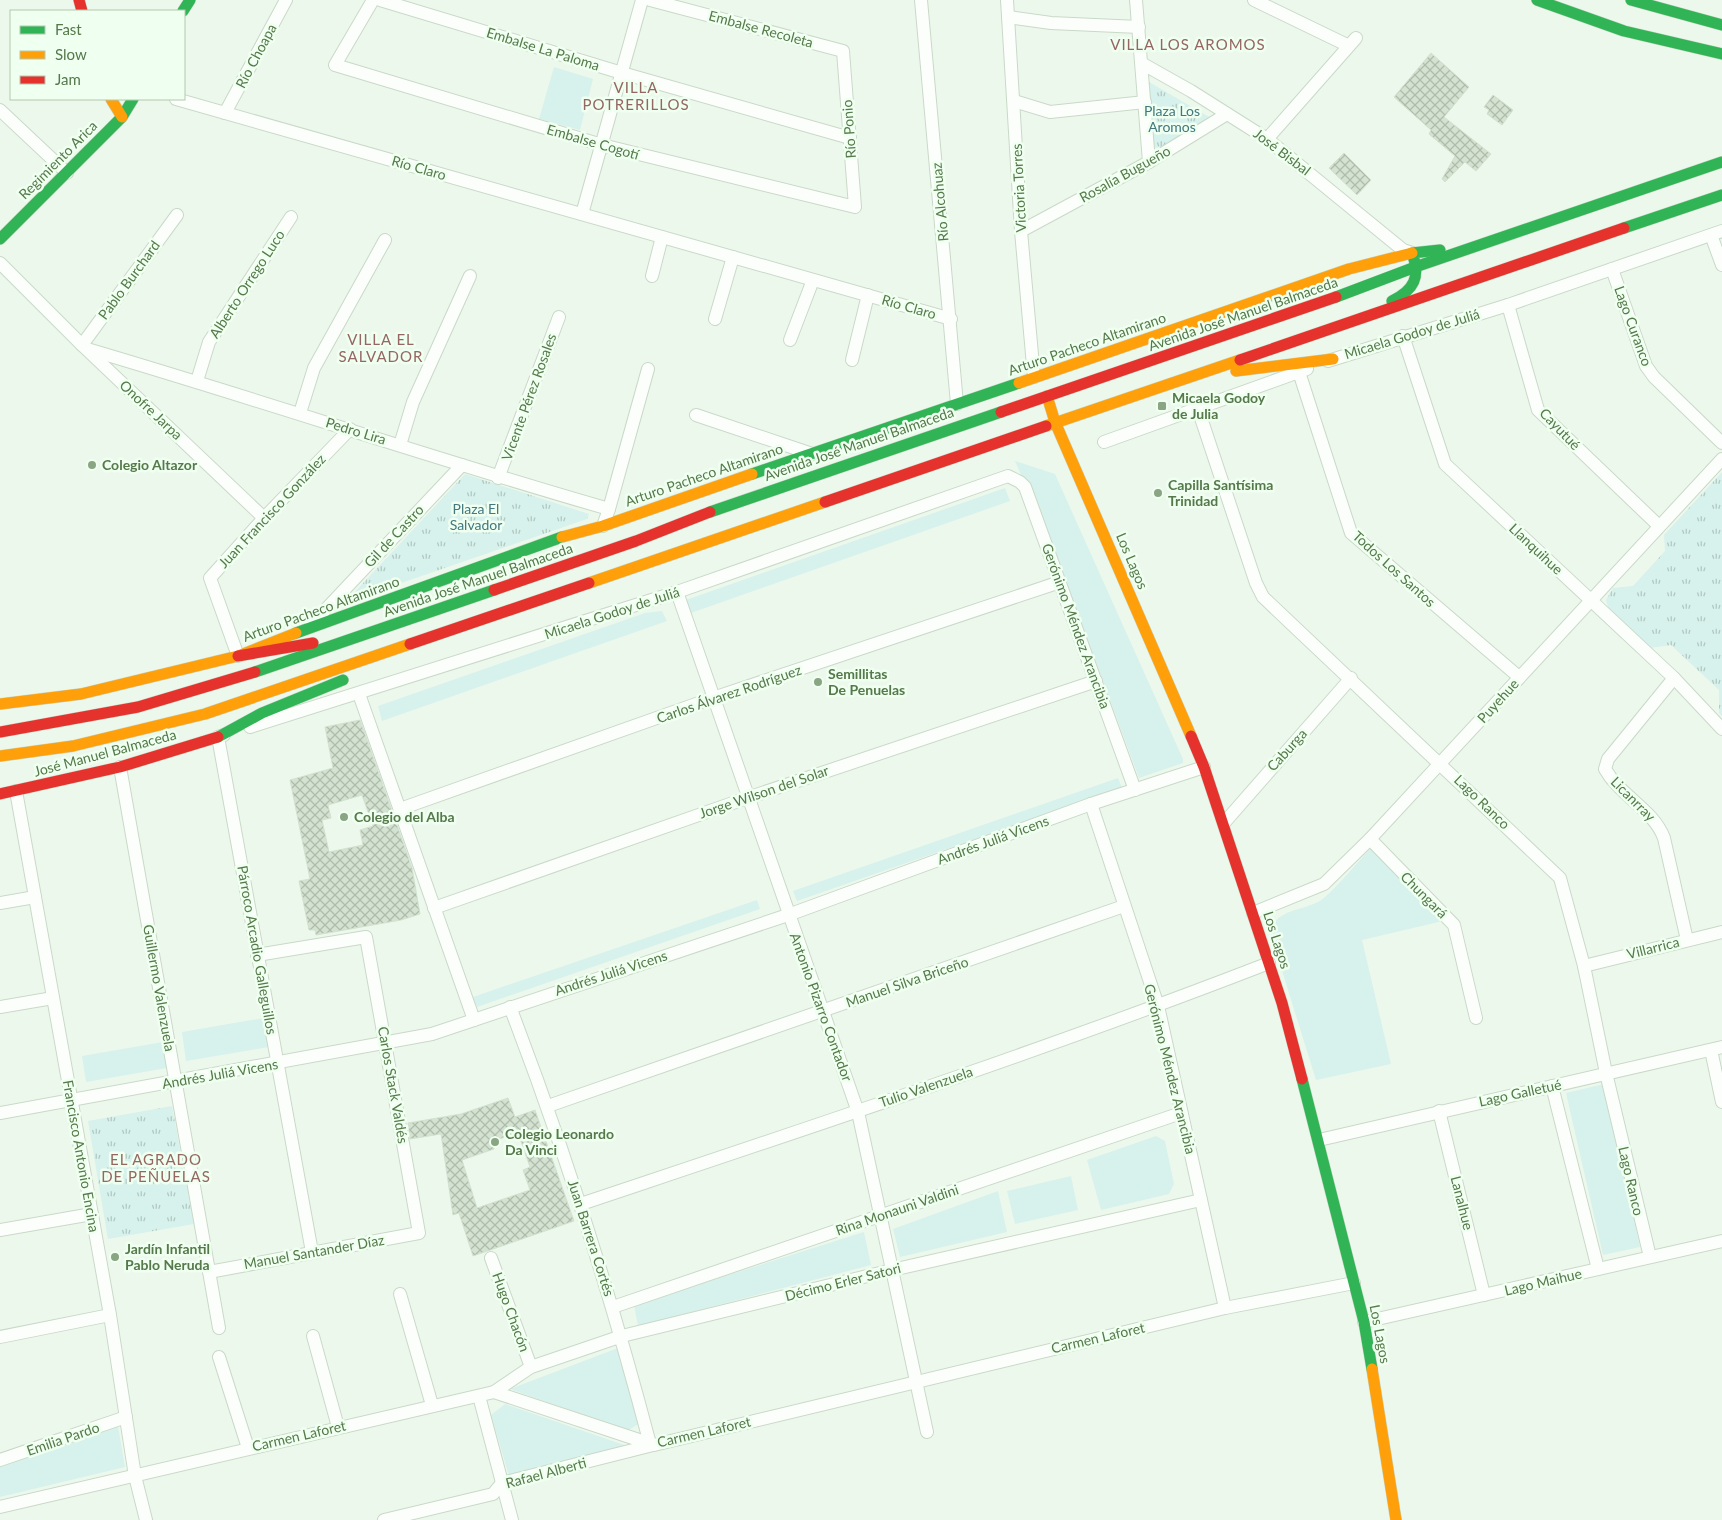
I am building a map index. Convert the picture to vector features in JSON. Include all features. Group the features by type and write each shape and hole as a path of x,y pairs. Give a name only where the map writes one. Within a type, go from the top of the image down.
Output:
{"main road":[{"path":"1537,0 1624,31 1722,54"},
{"path":"1631,0 1722,25"},
{"path":"112,100 122,117"},
{"name":"Regimiento Arica","path":"0,239 122,117 131,100"},
{"name":"Avenida José Manuel Balmaceda","path":"0,732 90,718 146,705 233,680 636,541 717,509 1359,290 1418,266 1722,162"},
{"path":"0,756 73,746 182,720 430,638 1055,422 1212,371 1722,195"},
{"name":"Arturo Pacheco Altamirano","path":"0,704 81,694 238,656 565,536 603,526 1034,377 1256,303 1349,269 1412,253 1477,246"},
{"path":"1360,319 1410,290 1418,280 1418,266 1412,253"},
{"path":"1212,371 1233,372 1333,359"},
{"name":"Los Lagos","path":"1047,396 1055,422 1204,767 1224,822 1269,963 1319,1140 1364,1322 1396,1520"},
{"path":"238,656 374,632"},
{"name":"José Manuel Balmaceda","path":"0,794 120,767 218,737 262,713 374,667 430,638"}],"street":[{"name":"Río Choapa","path":"225,113 286,0"},
{"name":"Embalse Cogotí","path":"372,0 335,65 602,146 855,207"},
{"name":"Embalse La Paloma","path":"380,0 622,73 850,138"},
{"path":"582,214 642,0"},
{"name":"Embalse Recoleta","path":"650,0 843,51"},
{"name":"Río Alcohuaz","path":"921,0 958,404"},
{"name":"Victoria Torres","path":"1007,0 1021,231 1034,377"},
{"path":"1136,0 1149,162"},
{"path":"1254,0 1351,41 1267,139"},
{"path":"1008,17 1051,23 1139,27"},
{"name":"Río Ponio","path":"843,51 855,207"},
{"name":"José Bisbal","path":"1142,64 1267,139 1403,250 1412,253"},
{"name":"Río Claro","path":"180,100 951,319"},
{"path":"1014,101 1050,112 1145,102"},
{"path":"0,110 67,173"},
{"name":"Rosalía Bugueño","path":"1021,231 1149,162 1227,114"},
{"name":"Pablo Burchard","path":"84,347 177,216"},
{"name":"Alberto Orrego Luco","path":"197,381 209,342 291,217"},
{"path":"1717,233 1722,265"},
{"name":"Micaela Godoy de Juliá","path":"1104,442 1333,359 1508,305 1717,233"},
{"path":"652,276 662,236"},
{"path":"300,413 314,368 385,240"},
{"path":"715,318 732,257"},
{"name":"Pedro Lira","path":"0,263 84,347 300,413 498,478 609,509"},
{"name":"Lago Curanco","path":"1612,269 1646,366 1654,377 1722,443"},
{"path":"400,445 413,402 470,276"},
{"path":"790,340 813,280"},
{"name":"Río Claro","path":"852,360 868,295"},
{"name":"Cayutué","path":"1508,305 1538,410 1659,526"},
{"name":"Vicente Pérez Rosales","path":"498,478 558,317"},
{"name":"Llanquihue","path":"1403,336 1445,464 1674,678 1722,729"},
{"name":"Onofre Jarpa","path":"84,347 264,518"},
{"path":"603,526 648,369"},
{"name":"Todos Los Santos","path":"1299,372 1352,533 1519,678"},
{"name":"Lago Ranco","path":"1198,409 1256,583 1263,597 1441,763 1560,878 1584,966 1606,1073 1650,1258"},
{"path":"696,415 812,454"},
{"name":"Juan Francisco González","path":"238,656 210,578 264,518 350,429"},
{"name":"Puyehue","path":"1253,913 1324,884 1370,839 1722,459"},
{"name":"Gil de Castro","path":"306,630 462,465"},
{"name":"Micaela Godoy de Juliá","path":"218,737 360,694 676,592 1002,476"},
{"name":"Gerónimo Méndez Arancibia","path":"1002,476 1014,478 1025,487 1135,790"},
{"name":"Carlos Álvarez Rodríguez","path":"400,809 713,698 1060,582"},
{"name":"Antonio Pizarro Contador","path":"676,592 858,1112 927,1432"},
{"name":"Caburga","path":"1224,822 1351,678"},
{"name":"Licanrray","path":"1674,678 1608,759 1606,769 1611,779 1659,825 1664,838 1686,940"},
{"name":"Jorge Wilson del Solar","path":"434,908 747,798 1096,681"},
{"path":"360,694 474,1020"},
{"name":"Párroco Arcadio Galleguillos","path":"218,737 312,1252"},
{"name":"Guillermo Valenzuela","path":"120,767 219,1328"},
{"name":"Andrés Juliá Vicens","path":"0,1113 277,1064 432,1034 788,915 1091,804 1204,767"},
{"name":"Francisco Antonio Encina","path":"16,791 110,1315 135,1476 146,1520"},
{"name":"Gerónimo Méndez Arancibia","path":"1091,804 1158,1006 1225,1308"},
{"name":"Chungará","path":"1370,839 1454,925 1476,1018"},
{"path":"0,903 35,897"},
{"name":"Manuel Silva Briceño","path":"548,1106 1124,906"},
{"name":"Villarrica","path":"1584,966 1722,932"},
{"name":"Carlos Stack Valdés","path":"257,955 366,937 419,1233"},
{"name":"Tulio Valenzuela","path":"581,1204 858,1112 1158,1006 1269,963"},
{"path":"0,1007 53,998"},
{"name":"Juan Barrera Cortés","path":"510,1007 548,1106 581,1204 622,1336 652,1444"},
{"path":"1717,1049 1722,1102"},
{"name":"Lago Galletué","path":"1319,1140 1439,1111 1717,1049"},
{"path":"1552,1086 1598,1269"},
{"name":"Lanalhue","path":"1439,1111 1484,1295"},
{"name":"Rina Monauni Valdini","path":"613,1307 1181,1113"},
{"name":"Décimo Erler Satori","path":"494,1392 531,1367 622,1336 892,1270 1201,1200"},
{"path":"0,1230 92,1214"},
{"name":"Manuel Santander Díaz","path":"209,1272 419,1233"},
{"name":"Lago Maihue","path":"1364,1322 1722,1241"},
{"name":"Hugo Chacón","path":"491,1258 531,1367"},
{"name":"Carmen Laforet","path":"0,1507 494,1392 652,1444 1225,1308 1354,1282"},
{"path":"400,1294 432,1405"},
{"path":"0,1336 110,1315"},
{"path":"313,1336 338,1427"},
{"path":"219,1357 248,1448"},
{"path":"479,1396 512,1520"},
{"name":"Emilia Pardo","path":"0,1460 126,1417"},
{"name":"Rafael Alberti","path":"384,1520 493,1494 502,1483 652,1444"}],"green space":[{"path":"554,67 593,79 580,130 539,119"},
{"name":"Plaza Los Aromos","path":"1149,82 1211,118 1162,150 1154,147"},
{"path":"1015,461 1055,474 1183,759 1183,763 1139,778 1030,485 1021,475"},
{"path":"1722,472 1722,716 1719,713 1719,690 1671,645 1650,648 1609,610 1606,600 1613,588 1633,586 1665,551 1664,535"},
{"name":"Plaza El Salvador","path":"465,474 589,514 587,519 352,600 351,596"},
{"path":"1005,488 1010,501 691,613 686,600"},
{"path":"662,611 667,621 382,721 378,706 645,613"},
{"path":"1118,778 1122,788 797,901 793,891"},
{"path":"1370,849 1443,921 1362,940 1391,1064 1316,1080 1271,935 1273,926 1277,919 1284,915 1324,898"},
{"path":"757,900 760,909 477,1007 473,997"},
{"path":"264,1018 269,1047 186,1061 182,1032"},
{"path":"163,1042 167,1068 86,1082 82,1056"},
{"path":"1604,1084 1640,1247 1603,1255 1566,1093"},
{"path":"172,1106 194,1224 108,1239 88,1121"},
{"path":"1156,1136 1165,1141 1174,1184 1169,1194 1101,1210 1087,1160"},
{"path":"1071,1176 1078,1210 1015,1224 1007,1191"},
{"path":"998,1191 1007,1232 900,1257 893,1229"},
{"path":"864,1232 871,1265 638,1326 634,1305"},
{"path":"618,1348 640,1423 627,1431 510,1389"},
{"path":"505,1404 630,1447 509,1476 491,1415"},
{"path":"118,1426 125,1467 0,1497 0,1466"}],"building":[{"path":"1431,53 1469,87 1444,117 1491,154 1476,171 1465,162 1445,182 1442,179 1455,156 1429,134 1431,130 1394,97"},
{"path":"1493,95 1513,110 1502,125 1487,114 1489,110 1484,107"},
{"path":"1344,153 1371,180 1357,195 1329,168"},
{"name":"Colegio del Alba","path":"360,720 412,868 420,914 401,920 316,935 315,930 309,930 299,881 310,879 290,780 333,768 325,727","holes":["362,795 373,826 360,830 363,845 329,852 322,820 331,818 328,805"]},
{"path":"508,1098 515,1117 535,1110 574,1221 473,1256 459,1213 453,1215 441,1134 410,1139 408,1123 461,1114","holes":["518,1133 530,1167 523,1170 530,1190 477,1208 462,1160 494,1149 493,1141"]}],"traffic: fast":[{"path":"184,10 190,0"},
{"path":"1537,0 1624,31 1722,54"},
{"path":"1631,0 1722,25"},
{"path":"0,239 122,117 132,100"},
{"path":"1336,297 1418,266 1722,162"},
{"path":"1624,228 1722,195"},
{"path":"1392,301 1406,292 1414,282 1416,269 1412,253 1440,250"},
{"path":"752,474 1019,383"},
{"path":"710,512 1001,412"},
{"path":"296,633 562,537"},
{"path":"255,672 494,590"},
{"path":"218,737 262,713 343,680"},
{"path":"1302,1079 1364,1322 1372,1369"}],"traffic: slow":[{"path":"112,100 122,117"},
{"path":"1019,383 1349,269 1412,253"},
{"path":"1236,371 1333,359"},
{"path":"1046,426 1240,360"},
{"path":"1047,396 1055,422 1191,736"},
{"path":"562,537 603,526 752,474"},
{"path":"589,583 825,502"},
{"path":"0,704 81,694 238,656 296,633"},
{"path":"0,756 73,746 205,714 410,644"},
{"path":"1372,1369 1396,1520"}],"traffic: jam":[{"path":"79,0 82,10"},
{"path":"1240,360 1624,228"},
{"path":"1001,412 1336,297"},
{"path":"825,502 1046,426"},
{"path":"494,590 636,541 710,512"},
{"path":"410,644 589,583"},
{"path":"238,656 313,643"},
{"path":"0,732 138,707 255,672"},
{"path":"1191,736 1204,767 1282,1003 1302,1079"},
{"path":"0,794 120,767 218,737"}],"place":[{"name":"Micaela Godoy de Julia","path":"1162,406"},
{"name":"Colegio Altazor","path":"92,465"},
{"name":"Capilla Santísima Trinidad","path":"1158,493"},
{"name":"Semillitas De Penuelas","path":"818,682"},
{"name":"Colegio del Alba","path":"344,817"},
{"name":"Colegio Leonardo Da Vinci","path":"495,1142"},
{"name":"Jardín Infantil Pablo Neruda","path":"115,1257"}],"district":[{"name":"VILLA LOS AROMOS","path":"1188,45"},
{"name":"VILLA POTRERILLOS","path":"636,96"},
{"name":"VILLA EL SALVADOR","path":"381,348"},
{"name":"EL AGRADO DE PEÑUELAS","path":"156,1168"}]}
